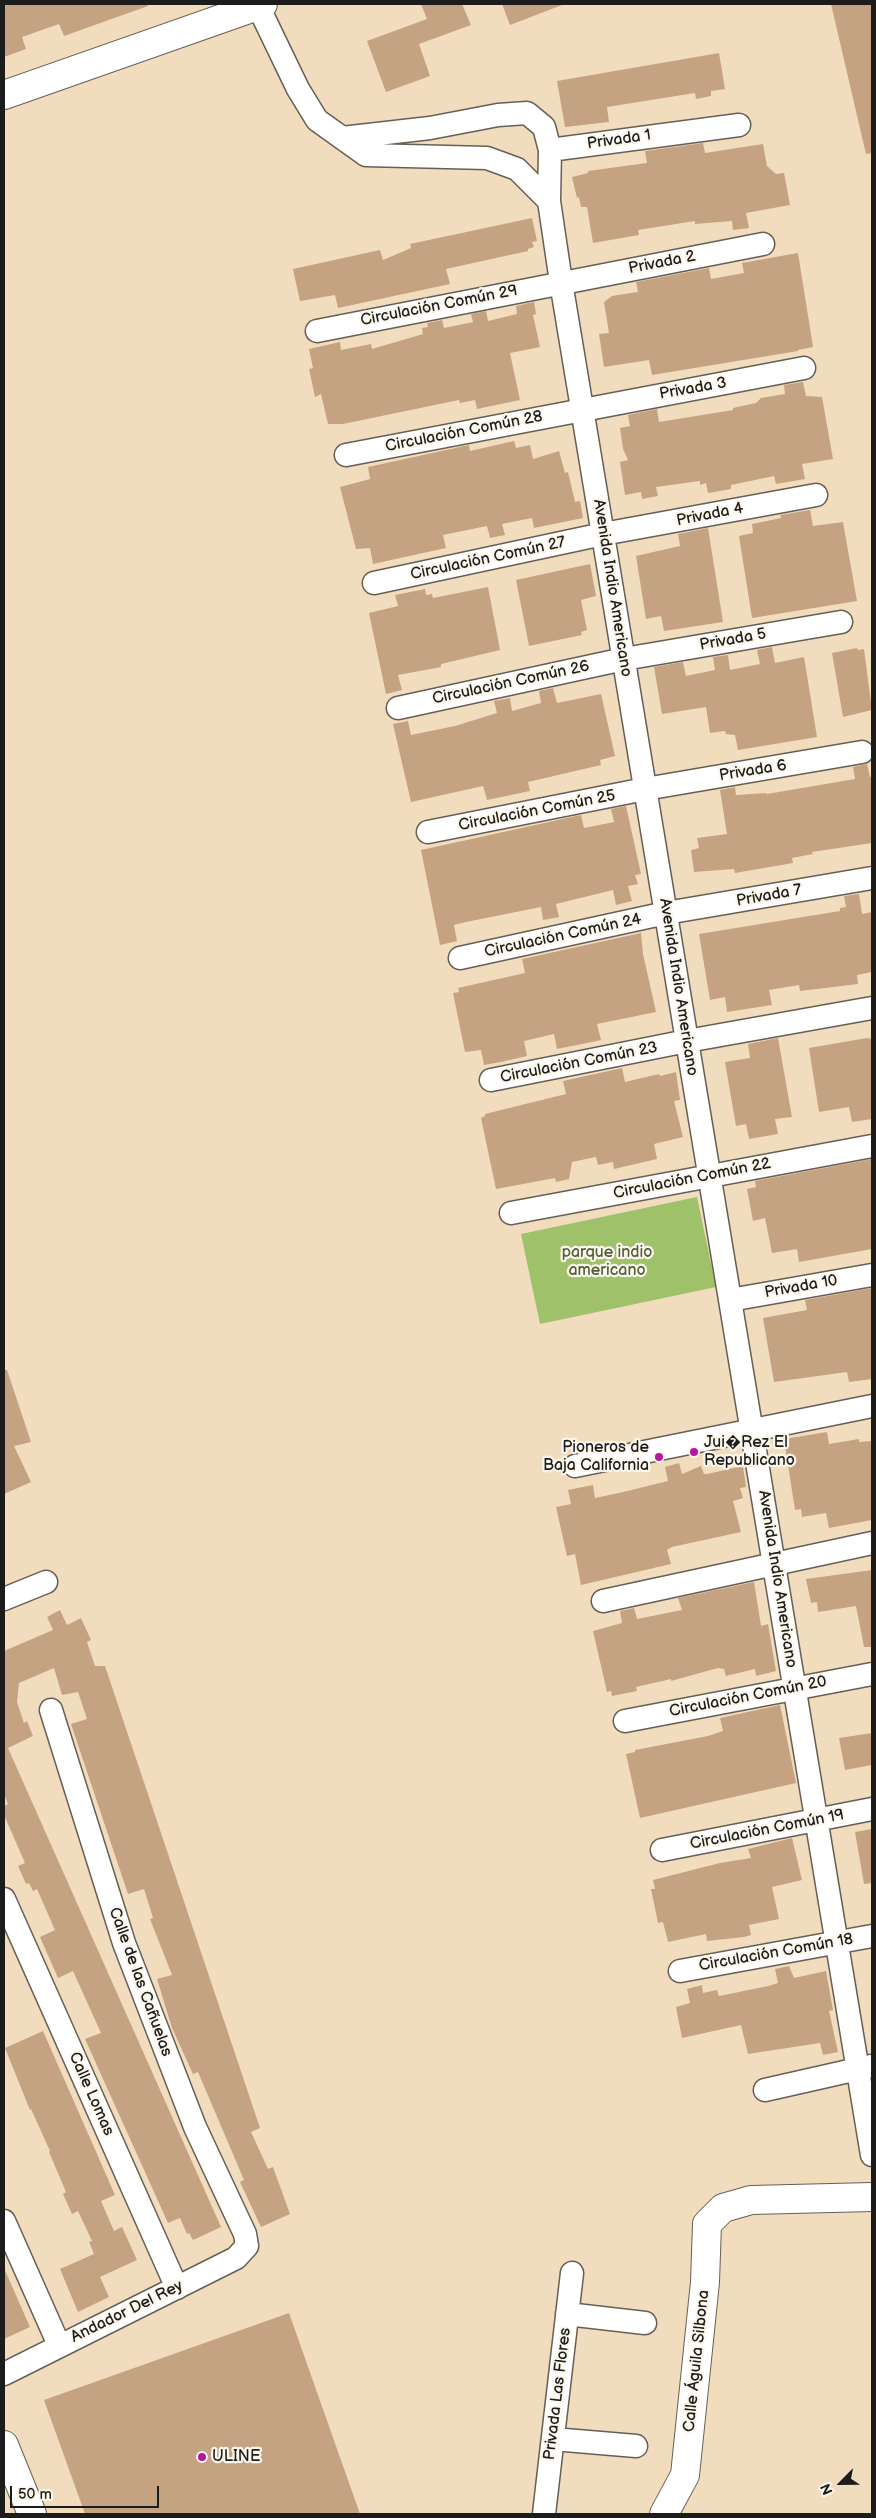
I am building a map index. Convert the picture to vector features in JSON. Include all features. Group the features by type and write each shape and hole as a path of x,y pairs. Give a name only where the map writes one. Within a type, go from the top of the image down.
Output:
{"street":[{"path":"4,95 261,5 298,89 317,120 366,155 488,158 517,169 549,201"},
{"path":"342,138 430,128 498,115 527,112 544,127 550,150 549,201"},
{"name":"Privada 1","path":"550,150 739,124"},
{"name":"Avenida Indio Americano","path":"549,201 837,1942 865,2068 872,2155"},
{"name":"Privada 2","path":"561,282 763,244"},
{"name":"Circulación Común 29","path":"317,331 561,282"},
{"name":"Privada 3","path":"582,409 804,368"},
{"name":"Circulación Común 28","path":"346,455 582,409"},
{"name":"Privada 4","path":"603,534 816,495"},
{"name":"Circulación Común 27","path":"374,582 603,534"},
{"name":"Privada 5","path":"624,659 842,622"},
{"name":"Circulación Común 26","path":"398,708 624,659"},
{"name":"Privada 6","path":"645,789 862,752"},
{"name":"Circulación Común 25","path":"428,832 645,789"},
{"name":"Privada 7","path":"666,913 872,878"},
{"name":"Circulación Común 24","path":"460,958 666,913"},
{"name":"Circulación Común 23","path":"491,1080 687,1041 872,1008"},
{"name":"Circulación Común 22","path":"511,1213 872,1146"},
{"name":"Privada 10","path":"730,1300 872,1275"},
{"path":"574,1466 872,1406"},
{"path":"603,1601 872,1543"},
{"path":"5,1595 46,1582"},
{"name":"Circulación Común 20","path":"625,1721 872,1674"},
{"name":"Calle de las Cañuelas","path":"51,1710 124,1943 195,2127 245,2234 247,2246"},
{"name":"Circulación Común 19","path":"662,1850 872,1809"},
{"name":"Calle Lomas","path":"4,1899 177,2288"},
{"name":"Circulación Común 18","path":"680,1971 872,1936"},
{"path":"765,2090 865,2068"},
{"name":"Calle Águila Silbona","path":"664,2514 684,2475 705,2282 707,2224 723,2208 751,2200 872,2197"},
{"path":"4,2222 59,2345"},
{"name":"Andador Del Rey","path":"4,2374 236,2258 247,2246"},
{"name":"Privada Las Flores","path":"544,2514 572,2273"},
{"path":"567,2314 645,2323"},
{"path":"553,2439 636,2446"},
{"path":"4,2445 32,2514"}],"green space":[{"name":"parque indio americano","path":"697,1197 716,1287 540,1324 521,1234"}],"building":[{"path":"4,4 147,4 148,6 64,36 59,24 22,37 26,49 4,57"},
{"path":"421,4 462,4 471,25 419,44 430,76 386,92 367,41 427,19"},
{"path":"502,4 561,4 562,5 510,25"},
{"path":"831,4 872,4 872,153 866,154"},
{"path":"719,53 725,89 711,91 711,96 696,99 695,93 607,107 609,122 565,127 557,81"},
{"path":"703,143 705,153 763,144 767,166 776,174 784,173 790,205 746,213 749,228 733,230 732,221 695,224 695,221 638,230 639,235 593,243 587,207 581,207 572,177 588,173 588,171 647,163 645,151"},
{"path":"532,218 537,241 532,242 534,247 528,249 528,251 446,269 450,284 338,308 335,295 300,301 293,269 380,250 383,260 411,248 410,244"},
{"path":"798,253 813,347 652,375 649,360 604,367 599,334 609,333 604,302 612,296 638,292 636,282 709,268 711,279 744,273 742,263"},
{"path":"534,302 536,314 533,315 540,347 510,353 520,400 477,409 475,400 460,403 459,400 343,424 328,424 321,394 315,397 309,369 313,368 309,349 340,342 341,350 371,344 372,349 423,334 422,328 428,327 427,323 442,320 444,328 473,322 471,314 486,311 488,321 517,314 516,306"},
{"path":"803,382 806,396 822,397 833,459 802,464 805,479 776,484 774,476 731,485 731,489 708,493 706,483 700,485 700,481 656,487 658,496 642,499 641,492 625,495 620,462 628,460 623,449 620,428 630,426 628,415 657,409 659,422 733,410 733,408 756,403 761,398 785,394 784,385"},
{"path":"514,441 516,448 530,445 533,459 559,451 565,473 568,472 575,502 580,501 583,518 534,528 532,518 502,524 505,535 490,538 487,526 443,535 446,548 373,564 370,548 356,549 340,487 370,479 368,467 469,445 470,451"},
{"path":"810,510 813,526 843,522 857,601 752,618 739,536 753,533 752,524 781,518 780,515"},
{"path":"708,528 723,622 664,631 661,616 646,619 636,556 680,546 678,534"},
{"path":"590,564 596,596 581,600 587,630 581,632 582,635 529,646 516,580"},
{"path":"488,587 500,650 441,664 441,667 398,675 402,690 386,694 369,613 398,606 395,595 425,589 426,595 432,594 433,598"},
{"path":"772,647 775,663 804,657 817,737 738,750 735,735 726,734 725,731 710,733 706,707 662,714 654,667 683,662 686,676 715,670 713,657 728,655 730,670 760,664 757,650"},
{"path":"857,648 858,650 864,649 872,710 843,717 832,653"},
{"path":"553,688 557,703 601,694 615,756 600,760 601,765 528,782 530,791 487,800 483,786 411,802 393,724 408,721 411,735 455,726 497,713 494,701 510,698 512,711 541,703 539,691"},
{"path":"867,764 870,777 872,776 872,843 812,852 813,854 792,858 793,863 735,873 734,869 694,872 691,850 699,848 697,838 727,834 720,790 735,787 736,795 767,794 855,779 853,767"},
{"path":"626,806 641,874 635,875 638,884 628,886 632,901 616,905 613,890 556,904 559,917 543,920 541,907 466,922 454,925 457,941 440,945 421,850 581,815 584,828 614,822 611,809"},
{"path":"859,894 862,914 872,912 872,972 857,975 858,984 800,991 799,985 769,990 772,1005 727,1012 725,997 710,1000 699,934 840,911 840,908 846,907 844,896"},
{"path":"641,933 643,954 656,1012 597,1024 601,1040 592,1042 557,1049 554,1034 524,1041 527,1056 501,1062 484,1065 481,1050 465,1052 453,993 459,992 458,988 525,973 522,959"},
{"path":"778,1038 792,1117 775,1119 778,1134 749,1139 746,1124 736,1126 725,1062 750,1058 748,1044"},
{"path":"867,1038 872,1039 872,1119 852,1122 849,1107 819,1112 809,1048"},
{"path":"622,1068 625,1082 676,1072 680,1100 674,1101 683,1137 654,1144 657,1159 614,1169 613,1162 598,1165 596,1157 572,1162 569,1179 556,1182 555,1178 496,1189 481,1118 485,1114 566,1094 563,1081"},
{"path":"872,1159 872,1249 799,1262 797,1249 772,1253 765,1218 753,1221 747,1189 756,1187 755,1181"},
{"path":"872,1288 872,1379 849,1382 847,1372 774,1382 763,1318 807,1310 805,1300"},
{"path":"4,1370 7,1370 31,1442 14,1446 31,1482 4,1494"},
{"path":"827,1432 829,1444 859,1439 859,1442 872,1441 872,1520 829,1528 826,1513 802,1517 801,1509 795,1510 784,1439"},
{"path":"679,1463 682,1474 701,1466 704,1474 707,1474 743,1466 746,1487 740,1488 743,1498 733,1501 741,1532 672,1547 667,1550 671,1564 581,1585 575,1554 567,1556 556,1507 571,1504 568,1490 593,1485 595,1498 619,1493 668,1481 665,1467"},
{"path":"872,1570 872,1647 864,1647 856,1606 818,1612 817,1602 811,1603 806,1579"},
{"path":"754,1582 761,1626 768,1624 776,1671 756,1676 755,1669 726,1676 724,1669 718,1668 671,1681 671,1679 636,1687 637,1691 612,1696 611,1691 607,1692 593,1631 622,1623 620,1611 634,1608 637,1619 682,1610 678,1598"},
{"path":"60,1610 67,1625 81,1618 91,1640 87,1642 95,1666 105,1666 260,2128 251,2132 268,2169 273,2167 290,2214 261,2227 240,2182 244,2180 198,2072 193,2074 172,2028 157,1979 172,1975 150,1919 153,1918 144,1889 128,1894 71,1724 87,1719 78,1692 62,1695 54,1668 19,1683 17,1702 24,1723 27,1721 33,1736 8,1748 221,2227 193,2240 189,2233 187,2234 180,2218 168,2223 85,2039 101,2033 73,1971 58,1978 40,1937 55,1930 37,1889 33,1891 29,1883 26,1884 18,1866 25,1863 4,1815 4,1806 8,1804 4,1794 4,1651 53,1630 47,1617"},
{"path":"780,1705 796,1783 640,1818 626,1754 635,1752 635,1750 708,1736 723,1731 720,1718"},
{"path":"872,1733 872,1765 845,1770 839,1738"},
{"path":"872,1829 872,1883 864,1884 855,1832"},
{"path":"792,1838 802,1880 772,1887 779,1919 749,1925 751,1935 744,1937 707,1941 706,1934 668,1942 663,1922 658,1923 651,1889 655,1889 653,1880 720,1863 751,1858 748,1849"},
{"path":"789,1966 794,1978 826,1971 833,2010 829,2011 838,2052 823,2055 820,2043 748,2054 741,2025 682,2038 676,2007 690,2003 687,1989 702,1985 703,1993 717,1990 719,1996 768,1986 778,1983 775,1969"},
{"path":"43,2031 115,2195 101,2201 114,2231 122,2227 137,2260 100,2277 109,2297 78,2312 60,2269 94,2254 89,2242 92,2241 78,2211 72,2214 63,2194 66,2192 50,2151 30,2110 5,2048"},
{"path":"4,2268 30,2327 4,2339"},
{"name":"ULINE","path":"289,2313 360,2514 85,2514 44,2400"}],"place":[{"name":"Jui�Rez El Republicano","path":"694,1452"},
{"name":"Pioneros de Baja California","path":"659,1457"},
{"name":"ULINE","path":"202,2457"}]}
